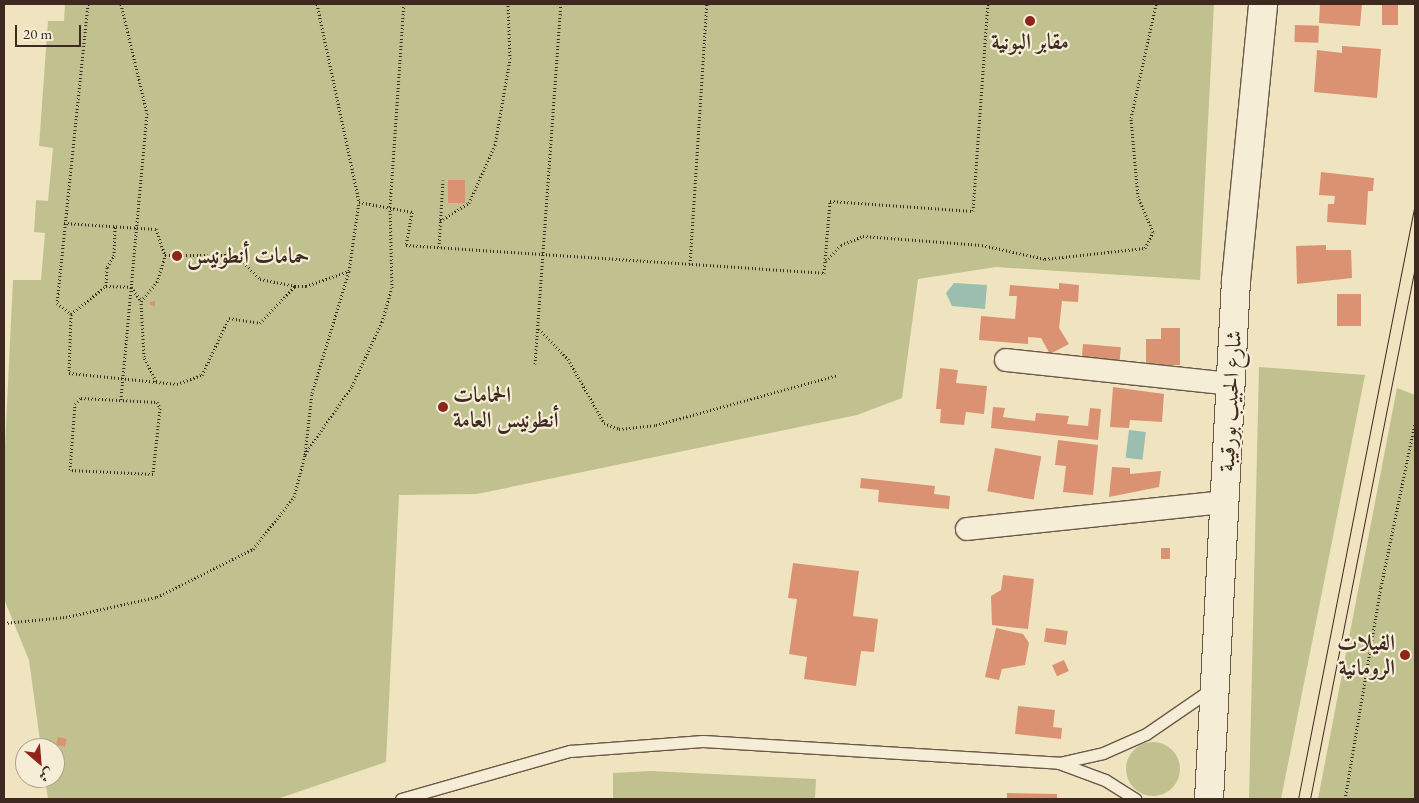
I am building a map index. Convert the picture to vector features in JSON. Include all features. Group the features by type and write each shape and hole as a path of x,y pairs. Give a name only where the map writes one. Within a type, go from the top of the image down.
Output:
{"main road":[{"name":"شارع الحبيب بورقيبة","path":"1209,799 1236,281 1263,4"}],"street":[{"path":"1006,360 1231,384"},
{"path":"967,529 1224,502"}],"lane":[{"path":"1059,764 1103,753 1146,734 1216,686"},
{"path":"401,799 570,751 640,743 703,741 1059,764 1105,780 1136,799"}],"path":[{"path":"71,314 57,303 88,4"},
{"path":"120,4 148,113 135,228 121,400"},
{"path":"4,623 66,617 157,597 221,568 253,549 294,497 305,455 312,393 349,271 359,202 317,4"},
{"path":"305,455 352,386 382,322 392,288 390,207 404,4"},
{"path":"440,221 469,203 495,145 510,59 508,4"},
{"path":"535,364 561,4"},
{"path":"690,264 707,4"},
{"path":"359,202 412,212 406,245 824,273 830,201 973,211 988,4"},
{"path":"825,262 841,245 863,236 982,245 1045,259 1145,248 1153,232 1138,197 1131,118 1156,4"},
{"path":"439,248 443,180"},
{"path":"64,223 156,229 165,255 157,282 141,301"},
{"path":"106,286 107,267 114,256 115,226"},
{"path":"165,255 236,255 260,279 296,286 306,286 349,271"},
{"path":"131,287 106,286 71,314 69,372 177,384 202,375 229,318 260,323 296,286"},
{"path":"131,287 141,301 144,357 157,382"},
{"path":"538,329 568,359 604,423 619,429 665,423 837,375"},
{"path":"82,398 121,400 156,402 160,408 153,474 70,470 74,404 82,398"},
{"path":"1345,799 1380,587 1415,423"}],"green space":[{"name":"الحمامات أنطونيس العامة","path":"65,4 1214,4 1200,280 996,267 918,279 902,398 857,415 477,494 399,495 386,762 277,799 48,799 46,788 65,788 65,738 40,738 29,660 4,599 4,467 13,280 41,280 45,233 34,232 36,200 48,201 53,148 39,146 48,21 64,21"},
{"path":"1259,367 1365,375 1281,799 1249,799"},
{"path":"1397,388 1415,395 1415,799 1318,799"},
{"path":"1148,742 1158,742 1168,746 1176,754 1180,769 1176,784 1168,792 1158,796 1148,796 1138,792 1130,784 1126,774 1126,764 1130,754 1138,746"},
{"path":"651,771 816,779 815,799 613,799 613,773"}],"shaded area":[{"path":"954,283 987,285 985,309 952,306 946,293"},
{"path":"1129,430 1146,432 1142,460 1126,458"}],"building":[{"path":"1320,4 1362,4 1360,26 1319,23"},
{"path":"1382,4 1398,4 1398,25 1382,25"},
{"path":"1295,25 1319,26 1318,43 1294,42"},
{"path":"1342,46 1381,49 1377,98 1314,92 1317,50 1342,53"},
{"path":"1321,172 1374,178 1373,191 1368,191 1366,225 1327,222 1328,204 1334,204 1335,196 1319,195"},
{"path":"448,180 465,180 465,203 448,203"},
{"path":"1326,245 1326,250 1351,250 1352,278 1297,284 1296,246"},
{"path":"1059,283 1079,285 1078,302 1062,301 1059,328 1069,344 1050,354 1041,338 1028,337 1028,344 979,340 981,316 1015,319 1017,296 1009,296 1010,285 1059,289"},
{"path":"1337,294 1361,294 1361,326 1337,326"},
{"path":"155,301 155,306 150,305 150,302"},
{"path":"1161,328 1180,328 1180,365 1146,365 1146,339 1161,339"},
{"path":"1083,344 1121,347 1120,362 1082,359"},
{"path":"940,368 958,370 956,383 987,386 984,414 966,412 964,425 940,423 941,409 936,409"},
{"path":"1113,387 1164,394 1162,422 1130,420 1129,428 1110,427"},
{"path":"993,407 1005,408 1003,417 1035,421 1036,413 1069,416 1067,424 1088,426 1090,408 1101,409 1098,440 991,428"},
{"path":"1058,440 1098,445 1093,495 1063,492 1066,466 1055,465"},
{"path":"995,448 1041,456 1034,499 987,491"},
{"path":"1112,467 1130,468 1130,474 1161,471 1159,487 1109,497"},
{"path":"861,478 935,486 934,494 950,496 949,509 878,502 879,490 860,488"},
{"path":"1161,548 1170,548 1170,559 1161,559"},
{"path":"793,563 859,571 853,616 878,619 874,652 861,651 856,686 804,679 807,657 789,654 797,599 788,598"},
{"path":"1003,575 1034,579 1028,629 992,625 991,596 1001,590"},
{"path":"996,628 1023,634 1029,643 1025,665 1002,669 999,680 985,677"},
{"path":"1046,628 1068,631 1066,645 1044,642"},
{"path":"1064,660 1069,671 1057,676 1052,665"},
{"path":"1018,706 1055,710 1053,727 1062,728 1061,739 1015,734"},
{"path":"1007,793 1057,794 1057,799 1007,799"}],"tram line":[{"path":"1298,799 1415,203"},
{"path":"1310,799 1415,267"}],"place":[{"name":"مقابر البونية","path":"1030,21"},
{"name":"حمامات أنطونيس","path":"177,256"},
{"name":"الحمامات أنطونيس العامة","path":"443,407"},
{"name":"الفيلات الرومانية","path":"1405,655"}]}
